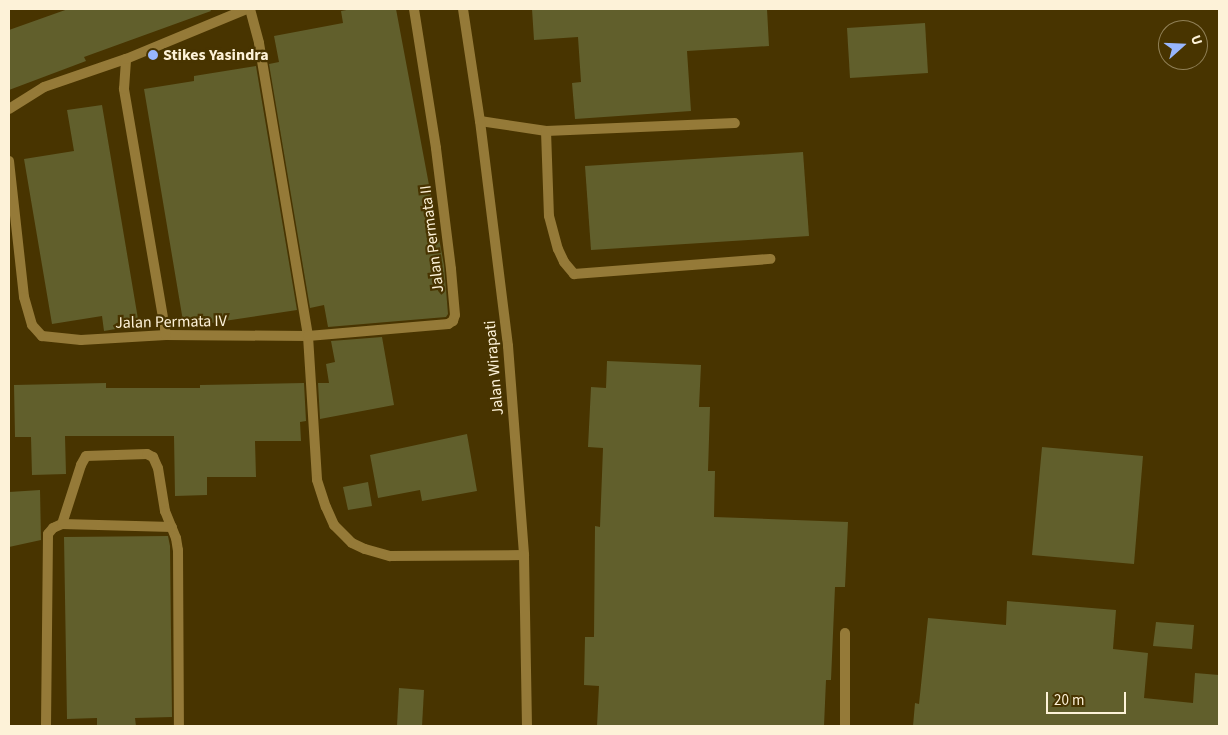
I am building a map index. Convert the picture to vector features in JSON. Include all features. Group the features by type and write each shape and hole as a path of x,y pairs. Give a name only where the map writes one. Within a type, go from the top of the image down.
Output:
{"street":[{"path":"9,110 15,104 44,87 126,60 248,9 259,43 308,336 317,480 334,525 342,534 365,549 390,556 524,556"},
{"name":"Jalan Permata II","path":"308,336 443,325 453,321 455,315 436,148 414,9"},
{"name":"Jalan Wirapati","path":"463,9 480,121 508,346 524,556 527,726"},
{"path":"126,60 124,89 166,335"},
{"path":"480,121 546,131 735,123"},
{"path":"546,131 549,216 558,249 564,262 574,274 770,259"},
{"name":"Jalan Permata IV","path":"9,162 24,297 32,325 42,336 81,340 166,335 308,336"},
{"path":"62,524 80,465 86,456 147,454 153,456 157,464 165,511 172,527 178,550 179,726"},
{"path":"46,726 48,534 53,528 62,524 172,527"},
{"path":"845,726 846,633"}],"building":[{"path":"68,9 210,9 211,11 84,57 86,61 9,90 9,30"},
{"path":"352,9 396,9 444,265 448,314 446,317 328,327 324,305 310,308 269,64 279,62 274,36 343,23 341,11"},
{"path":"532,9 767,9 769,46 687,51 691,111 575,119 572,83 581,82 578,37 534,40"},
{"path":"925,23 928,73 850,78 847,28"},
{"path":"256,66 297,310 184,327 144,89 194,81 194,76"},
{"path":"102,105 139,325 104,331 102,316 52,324 24,159 74,151 67,110"},
{"path":"803,152 809,236 591,250 585,166"},
{"path":"382,337 394,405 320,419 318,383 329,383 326,364 335,362 331,341"},
{"path":"607,361 701,365 699,407 710,407 708,471 715,471 714,517 848,522 845,587 835,587 831,680 826,680 824,726 597,726 599,686 584,685 585,637 594,637 595,526 600,527 603,448 588,447 591,387 606,388"},
{"path":"106,383 106,388 200,388 200,385 304,383 306,421 300,422 301,441 255,441 256,477 207,477 207,495 175,496 174,436 65,436 66,474 32,475 31,437 15,437 14,385"},
{"path":"467,434 477,491 422,501 420,490 378,498 370,455"},
{"path":"1042,447 1143,456 1134,564 1032,555"},
{"path":"368,482 372,506 348,510 343,487"},
{"path":"40,490 41,540 9,547 9,492"},
{"path":"168,536 170,546 172,717 135,718 136,726 97,726 97,718 67,719 64,537"},
{"path":"1007,601 1116,610 1113,649 1148,653 1144,698 1193,703 1195,673 1219,675 1219,726 913,726 915,703 919,704 928,618 1006,625"},
{"path":"1156,622 1194,625 1192,649 1153,646"},
{"path":"399,688 424,690 422,726 397,726"}],"place":[{"name":"Stikes Yasindra","path":"153,55"}]}
